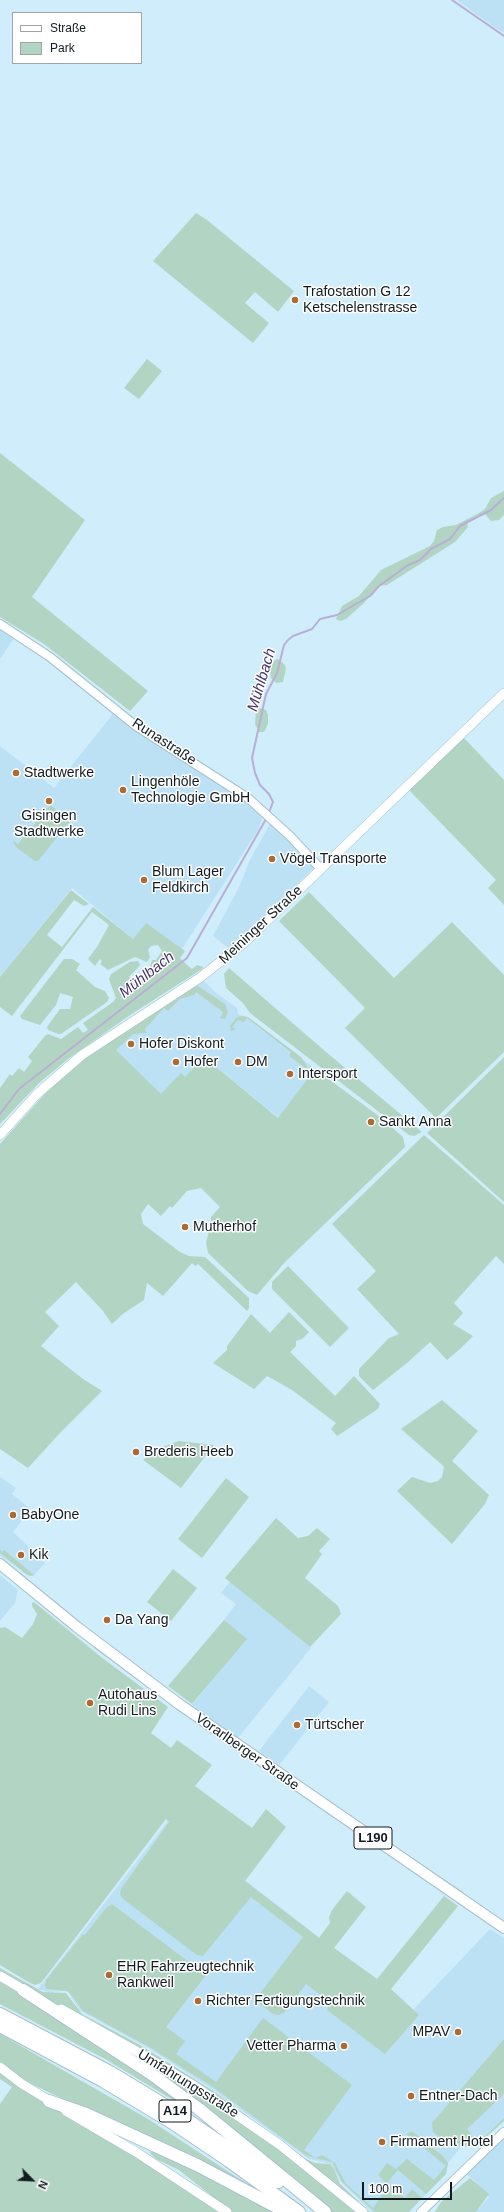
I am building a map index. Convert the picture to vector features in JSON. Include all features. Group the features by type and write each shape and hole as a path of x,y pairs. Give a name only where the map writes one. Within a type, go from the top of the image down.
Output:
{"highway":[{"path":"23,1990 150,2073 199,2109 325,2212"},
{"name":"A14","path":"3,2019 171,2122 229,2161 299,2212"},
{"name":"A14","path":"20,2029 104,2068 176,2112 238,2154 317,2212"},
{"path":"49,2101 86,2114 197,2166 286,2212"}],"main road":[{"name":"Meininger Straße","path":"0,1134 37,1094 82,1055 201,977 229,956 504,693"},
{"name":"Vorarlberger Straße","path":"0,1564 77,1627 190,1713 504,1928"},
{"name":"Umfahrungsstraße","path":"0,1976 23,1990 98,2029 194,2085 280,2145 363,2212"},
{"path":"0,2067 49,2101 142,2156 227,2212"}],"street":[{"name":"Runastraße","path":"0,624 38,648 136,726 236,789 295,841 320,868"},
{"path":"421,2212 504,2132"}],"shaded area":[{"path":"457,0 504,0 504,33 491,25"},
{"path":"0,624 17,634 0,659"},
{"path":"116,710 258,807 262,819 258,830 182,949 146,924 133,939 72,888 0,977 0,746 54,788"},
{"path":"272,820 317,865 230,949 213,936 240,885 249,862"},
{"path":"204,981 215,992 237,1008 238,1014 249,1018 315,1069 279,1118 204,1057 147,1118 91,1053"},
{"path":"0,1477 16,1488 12,1494 31,1509 13,1532 45,1563 33,1576 26,1574 0,1555"},
{"path":"0,1575 18,1590 15,1603 0,1621"},
{"path":"230,1581 311,1648 238,1738 192,1705 246,1639 224,1620 236,1604 221,1593"},
{"path":"309,1686 329,1702 279,1765 259,1751"},
{"path":"168,1821 320,1938 391,1989 413,2010 490,1929 504,1938 504,2121 476,2146 461,2147 448,2163 446,2174 409,2212 372,2212 340,2181 331,2164 309,2159 212,2089 150,2049 79,2010 69,1993 64,1991 49,1992 38,1989"},
{"path":"504,2137 504,2212 476,2212 489,2197 474,2180 466,2174"}],"green space":[{"path":"196,213 207,220 294,291 278,312 255,292 245,303 269,323 253,343 153,261"},
{"path":"147,359 162,371 139,399 124,388"},
{"path":"0,453 85,520 32,597 148,691 130,711 44,644 0,617"},
{"path":"504,491 504,515 499,520 491,521 485,514 477,516 467,522 468,527 455,542 387,585 379,586 364,603 346,619 340,621 336,619 342,606 359,596 381,570 430,546 434,541 437,530 443,527 456,525 479,513 485,509 491,498"},
{"path":"278,659 286,668 283,682 276,683 271,678 270,671 273,661"},
{"path":"260,708 266,710 268,715 268,724 264,732 259,732 255,724 256,710"},
{"path":"463,737 504,780 504,905 488,888 496,880 409,790"},
{"path":"50,805 70,821 38,861 35,861 17,848 13,842 14,841 18,844"},
{"path":"71,890 89,904 84,906 74,900 47,935 62,947 93,907 133,939 146,923 185,951 180,958 188,966 192,969 197,965 203,967 130,1015 68,1059 39,1083 0,1124 0,1088 10,1074 12,1076 19,1068 24,1072 32,1061 28,1057 45,1036 48,1034 61,1039 78,1027 83,1033 88,1030 83,1023 113,1002 116,998 109,979 111,974 130,962 138,961 140,965 129,977 133,982 150,967 152,960 156,960 162,951 158,945 151,946 148,950 150,957 147,962 135,957 108,970 100,964 102,961 100,959 95,966 88,959 97,947 109,925 92,912 12,1016 0,1007 0,977"},
{"path":"309,892 394,978 452,922 504,975 504,1052 436,1118 345,1028 365,1008 279,921"},
{"path":"64,959 72,959 80,964 76,970 95,987 105,991 109,998 107,1002 61,1034 58,1034 48,1030 47,1027 60,1009 70,1009 73,997 60,993 56,1005 40,1025 22,1019 20,1016"},
{"path":"229,968 326,1052 422,1132 414,1136 409,1135 250,1013 243,1003 226,988 224,974"},
{"path":"198,986 225,1004 228,1012 225,1019 220,1018 223,1012 196,992 194,995 180,999 168,1011 164,1008 145,1029 146,1033 133,1034 116,1050 161,1094 181,1073 185,1077 204,1057 278,1118 315,1069 380,1117 403,1137 405,1147 285,1262 257,1295 248,1291 208,1253 206,1243 211,1217 220,1207 201,1188 187,1191 172,1208 170,1206 161,1216 148,1204 141,1214 143,1224 180,1252 189,1256 205,1257 249,1298 249,1308 247,1311 198,1264 195,1266 192,1263 163,1296 147,1283 144,1300 124,1313 112,1324 103,1311 76,1282 45,1312 59,1326 41,1346 83,1379 102,1391 59,1434 28,1468 0,1449 0,1144 51,1087 91,1053 193,987"},
{"path":"241,1016 248,1017 301,1057 307,1066 307,1069 289,1056 291,1052 247,1018 244,1022 238,1020 232,1027 236,1029 231,1031 230,1026 236,1018"},
{"path":"504,1057 504,1202 427,1133"},
{"path":"424,1135 504,1205 504,1264 496,1256 454,1303 463,1313 453,1324 473,1336 460,1349 447,1360 430,1342 407,1363 373,1390 359,1376 359,1369 389,1338 399,1334 357,1289 376,1271 332,1224"},
{"path":"288,1266 349,1328 330,1347 272,1289 272,1282"},
{"path":"289,1312 309,1332 302,1339 296,1341 296,1346 290,1352 335,1396 354,1376 380,1404 378,1409 337,1436 331,1429 336,1423 292,1390 267,1376 254,1389 213,1363 227,1350 227,1346 251,1314 270,1333"},
{"path":"442,1400 478,1431 452,1461 489,1495 485,1504 452,1544 397,1491 412,1477 430,1483 438,1481 442,1477 444,1467 401,1429"},
{"path":"179,1441 214,1445 181,1488 143,1460 156,1449"},
{"path":"226,1478 249,1497 202,1558 178,1539"},
{"path":"276,1518 298,1538 308,1536 317,1528 330,1539 319,1551 322,1554 305,1578 338,1606 341,1614 310,1647 225,1578"},
{"path":"0,1550 2,1552 4,1550 34,1575 30,1576 26,1574 0,1553"},
{"path":"173,1569 197,1588 171,1621 147,1602"},
{"path":"34,1602 101,1657 168,1707 151,1733 171,1748 177,1740 212,1765 195,1786 252,1828 266,1809 286,1827 245,1881 319,1938 330,1923 329,1917 332,1910 347,1891 366,1907 334,1948 377,1979 444,1896 458,1906 391,1989 419,2015 385,2054 327,2010 331,2003 306,1984 285,2012 279,2015 273,2014 255,2000 303,1937 251,1897 203,1956 197,1955 123,1899 120,1894 121,1889 169,1822 166,1819 41,1983 35,1985 30,1983 0,1965 0,1628 5,1627 22,1638 33,1624 37,1614 32,1606 32,1603"},
{"path":"224,1620 247,1639 192,1704 168,1686"},
{"path":"95,1647 185,1714 185,1715 94,1648"},
{"path":"287,1773 463,1892 462,1894"},
{"path":"112,1904 206,1975 166,2027 185,2041 176,2054 216,2082 263,2018 352,2085 304,2150 315,2158 307,2156 213,2087 151,2048 83,2011 68,1991 46,1989 46,1980 83,1934 85,1935 106,1908"},
{"path":"0,1968 43,1992 66,1993 82,2014 140,2045 212,2090 306,2159 315,2163 330,2164 334,2169 340,2184 370,2212 366,2212 315,2170 105,2031 0,1972"},
{"path":"0,1981 127,2061 239,2145 191,2111 107,2060 0,2004"},
{"path":"78,2022 159,2068 258,2133 359,2212 332,2212 249,2143"},
{"path":"0,2034 148,2119 258,2191 21,2079 0,2062"},
{"path":"504,2039 504,2094 467,2129 478,2143 504,2118 504,2121 476,2146 456,2145 453,2147 433,2132 432,2123"},
{"path":"0,2071 223,2212 0,2212 0,2104 12,2087 0,2079"},
{"path":"410,2132 413,2132 443,2156 448,2163 446,2174 426,2194 398,2170 387,2183 405,2198 412,2189 422,2198 409,2212 375,2212 342,2182 332,2162 315,2158 322,2155 335,2163 346,2184 373,2208 389,2186 378,2175 387,2163 396,2169 407,2159 434,2180 446,2166 407,2134"},
{"path":"153,2150 280,2212 232,2212 179,2170 156,2159 150,2153"},
{"path":"470,2178 489,2194 476,2212 435,2212 441,2202"}],"waterway":[{"path":"452,0 504,36"},
{"name":"Mühlbach","path":"268,815 273,802 269,794 260,785 255,773 252,758 266,694 277,673 284,645 293,636 312,629 320,619 337,615 370,596 379,586 408,565 420,560 431,549 450,539 460,526 491,510 504,498"},
{"name":"Mühlbach","path":"0,1114 19,1089 187,958 266,819"}],"place":[{"name":"Trafostation G 12 Ketschelenstrasse","path":"295,300"},
{"name":"Stadtwerke","path":"16,773"},
{"name":"Lingenhöle Technologie GmbH","path":"123,790"},
{"name":"Gisingen Stadtwerke","path":"49,801"},
{"name":"Vögel Transporte","path":"272,859"},
{"name":"Blum Lager Feldkirch","path":"144,880"},
{"name":"Hofer Diskont","path":"131,1044"},
{"name":"Hofer","path":"176,1062"},
{"name":"DM","path":"238,1062"},
{"name":"Intersport","path":"290,1074"},
{"name":"Sankt Anna","path":"371,1122"},
{"name":"Mutherhof","path":"185,1227"},
{"name":"Brederis Heeb","path":"136,1452"},
{"name":"BabyOne","path":"13,1515"},
{"name":"Kik","path":"21,1555"},
{"name":"Da Yang","path":"107,1620"},
{"name":"Autohaus Rudi Lins","path":"90,1703"},
{"name":"Türtscher","path":"297,1725"},
{"name":"EHR Fahrzeugtechnik Rankweil","path":"109,1975"},
{"name":"Richter Fertigungstechnik","path":"198,2001"},
{"name":"MPAV","path":"458,2032"},
{"name":"Vetter Pharma","path":"344,2046"},
{"name":"Entner-Dach","path":"411,2096"},
{"name":"Firmament Hotel","path":"382,2142"}]}
